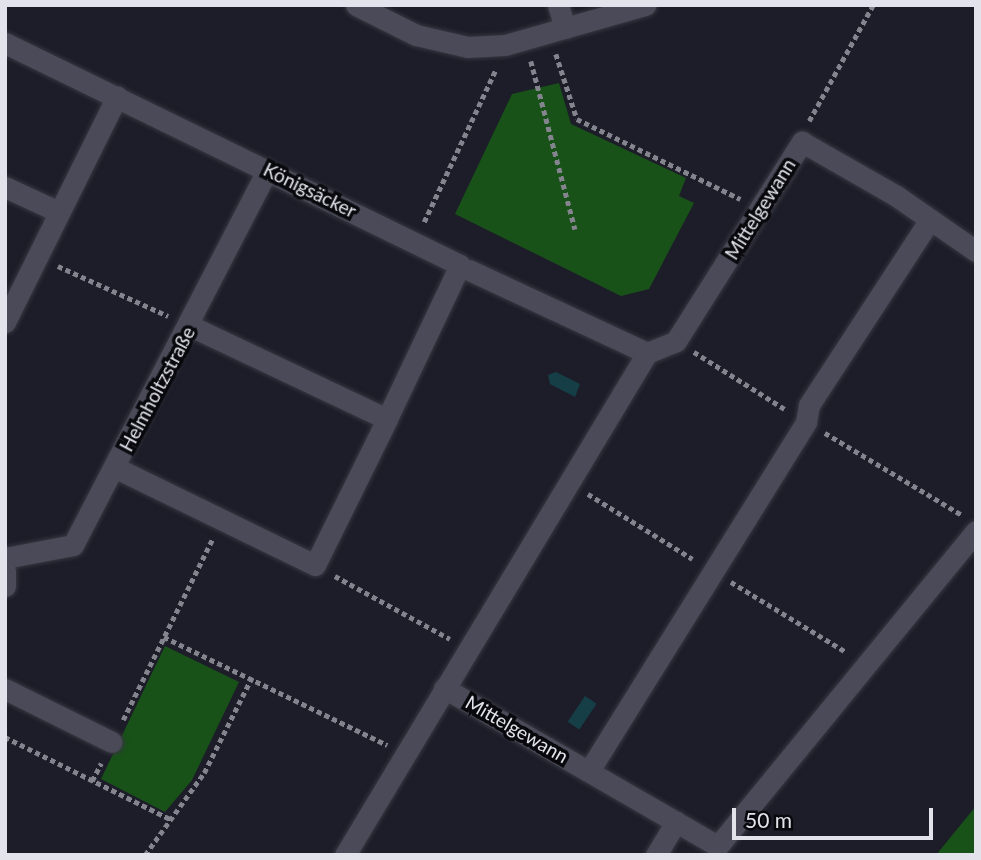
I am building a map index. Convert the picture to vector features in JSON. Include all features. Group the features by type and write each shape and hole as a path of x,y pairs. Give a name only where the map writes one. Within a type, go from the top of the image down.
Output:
{"street":[{"path":"356,5 444,43 505,45 645,5"},
{"path":"557,31 558,5"},
{"name":"Königsäcker","path":"5,43 460,265 315,565"},
{"path":"5,322 117,96"},
{"name":"Mittelgewann","path":"647,353 676,341 802,142 976,251"},
{"name":"Helmholtzstraße","path":"5,558 73,545 190,326 267,170"},
{"path":"5,187 59,212"},
{"name":"Mittelgewann","path":"589,771 709,569 929,221"},
{"path":"345,855 466,648 647,353 469,270"},
{"path":"190,326 387,419"},
{"path":"116,468 221,522 315,565"},
{"name":"Mittelgewann","path":"444,688 718,846 869,665 976,531"},
{"path":"5,570 5,586"},
{"path":"5,689 112,742"},
{"path":"656,855 676,822"}],"path":[{"path":"802,142 873,5"},
{"path":"557,31 577,119 760,209"},
{"path":"415,242 505,45"},
{"path":"538,88 575,229"},
{"path":"38,257 190,326"},
{"path":"569,482 869,665"},
{"path":"92,781 221,522"},
{"path":"315,565 466,648"},
{"path":"164,637 252,677 403,754"},
{"path":"145,855 204,773 252,677"},
{"path":"5,737 172,820"}],"green space":[{"path":"559,83 571,124 686,178 679,196 694,203 649,289 621,296 455,214 512,94"},
{"path":"165,646 239,682 192,780 165,812 101,779"},
{"path":"976,806 976,855 936,855"}],"shaded area":[{"path":"556,372 580,384 575,397 550,384 548,375"},
{"path":"585,696 597,704 579,730 568,722"}]}
